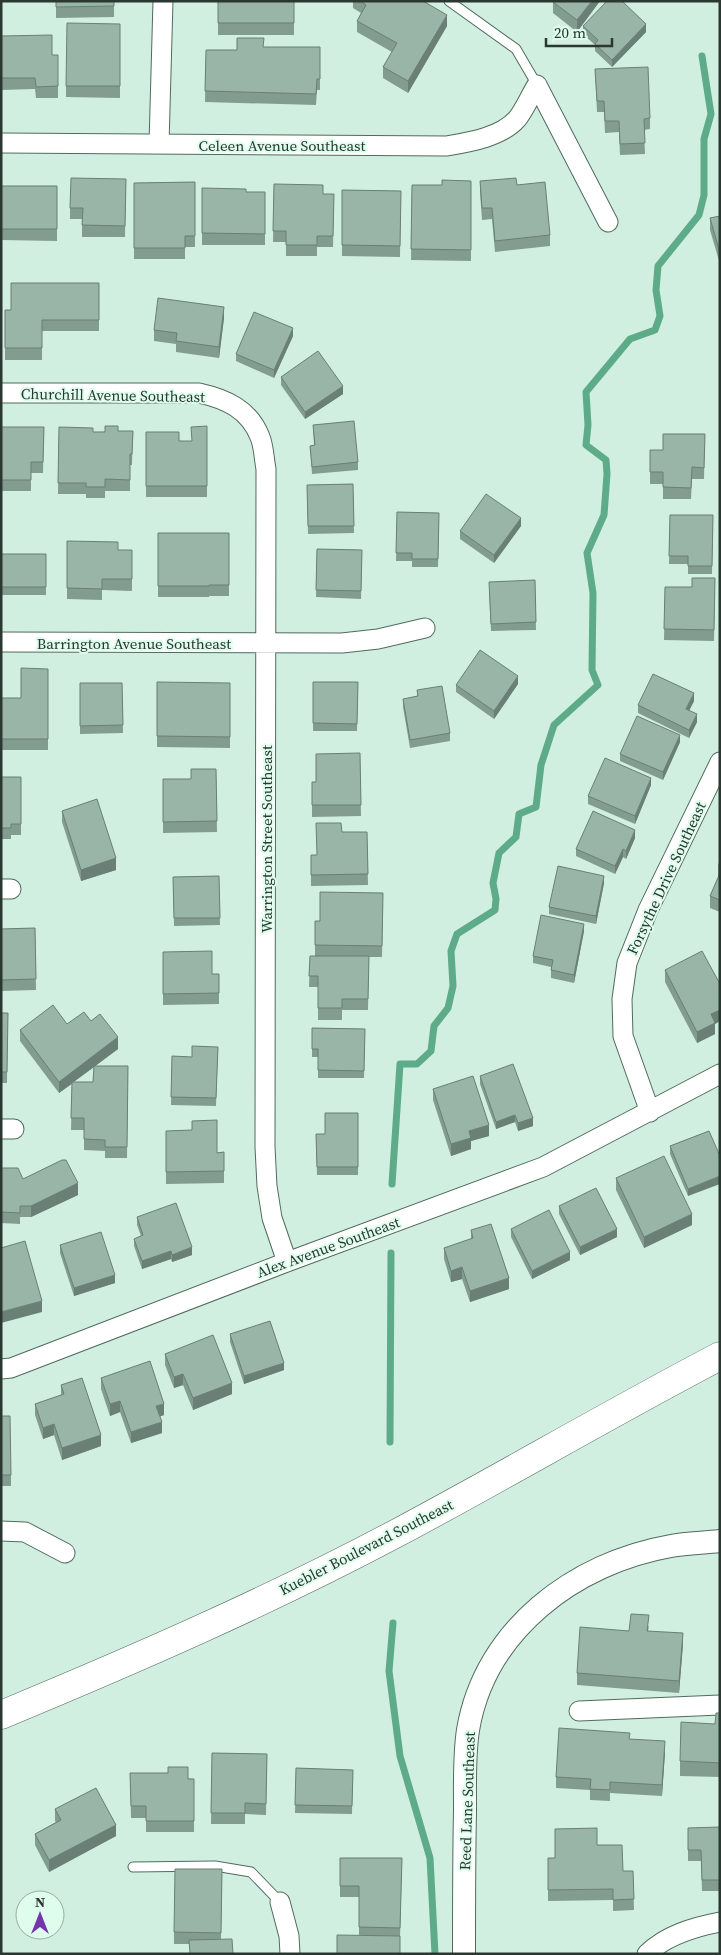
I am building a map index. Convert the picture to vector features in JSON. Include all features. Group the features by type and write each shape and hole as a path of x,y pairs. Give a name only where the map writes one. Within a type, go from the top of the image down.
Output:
{"main road":[{"name":"Kuebler Boulevard Southeast","path":"1,1715 118,1667 216,1622 362,1550 546,1453 720,1356"}],"street":[{"path":"158,144 163,1"},
{"path":"537,85 608,222"},
{"name":"Celeen Avenue Southeast","path":"1,143 448,146 470,142 506,128 517,119 537,85"},
{"name":"Churchill Avenue Southeast","path":"1,393 199,393 220,398 235,405 248,418"},
{"name":"Warrington Street Southeast","path":"248,418 260,438 266,469 265,1147 267,1186 272,1218 287,1262"},
{"name":"Barrington Avenue Southeast","path":"1,642 342,643 378,639 425,628"},
{"name":"Forsythe Drive Southeast","path":"650,1112 623,1036 622,999 627,963 648,910 720,762"},
{"name":"Alex Avenue Southeast","path":"1,1369 12,1368 287,1262 543,1167 720,1074"},
{"path":"1,1531 25,1532 65,1553"},
{"name":"Reed Lane Southeast","path":"464,1954 468,1731 478,1694 491,1665 513,1632 559,1590 608,1565 647,1551 671,1546 720,1542"},
{"path":"579,1711 720,1705"},
{"path":"280,1902 289,1936 290,1954"},
{"path":"647,1954 656,1945 681,1932 720,1922"}],"lane":[{"path":"449,1 516,49 537,85"},
{"path":"133,1867 215,1866 251,1872 280,1902"}],"building":[{"path":"56,1 114,1 114,6 56,7"},
{"path":"218,1 294,1 294,23 218,23"},
{"path":"360,1 423,1 447,15 408,81 383,67 397,43 357,21 366,5"},
{"path":"554,1 592,1 577,20"},
{"path":"607,1 622,1 646,24 612,60 595,44 598,40 583,26"},
{"path":"67,23 120,24 120,86 66,86"},
{"path":"52,35 52,55 58,55 58,86 36,87 35,78 1,78 1,36"},
{"path":"237,38 264,38 263,47 320,47 320,79 317,79 316,94 205,91 206,50 237,50"},
{"path":"648,67 650,118 644,119 645,143 620,144 619,121 605,121 604,101 597,101 595,69"},
{"path":"71,178 126,179 125,226 82,225 83,208 70,208"},
{"path":"516,178 517,185 545,182 550,235 495,241 492,208 482,208 480,181"},
{"path":"442,180 471,181 471,250 411,249 412,185 442,185"},
{"path":"195,182 195,236 185,236 185,248 134,248 134,183"},
{"path":"274,184 323,185 323,194 334,194 333,236 317,236 317,245 286,245 286,231 273,231"},
{"path":"1,186 57,186 57,229 1,229"},
{"path":"202,188 246,189 246,192 265,192 265,234 202,233"},
{"path":"342,190 401,191 400,246 342,245"},
{"path":"720,216 720,253 710,218"},
{"path":"11,283 99,283 99,320 42,320 42,348 5,348 5,310 11,310"},
{"path":"158,298 224,307 219,347 176,341 177,333 154,330"},
{"path":"254,312 293,328 274,370 236,354"},
{"path":"318,351 343,386 305,412 281,377"},
{"path":"354,421 358,462 312,467 310,446 315,445 313,425"},
{"path":"105,426 118,426 118,431 133,431 132,454 130,454 130,480 105,479 105,487 86,487 86,483 58,483 59,427 93,428 93,432 105,432"},
{"path":"207,426 207,486 146,486 146,432 179,432 179,441 192,441 191,427"},
{"path":"1,427 44,427 43,462 31,462 31,480 1,480"},
{"path":"663,434 705,434 704,468 692,467 691,488 663,487 663,472 650,472 650,450 663,450"},
{"path":"353,484 354,526 308,526 307,485"},
{"path":"486,494 521,518 494,555 460,531"},
{"path":"397,512 439,513 438,559 412,559 412,553 396,553"},
{"path":"670,515 713,515 712,566 688,566 688,556 669,556"},
{"path":"158,533 229,533 229,585 158,586"},
{"path":"67,541 118,542 118,550 132,550 132,579 102,579 102,589 67,588"},
{"path":"317,549 362,550 361,591 316,590"},
{"path":"1,554 46,554 46,587 1,587"},
{"path":"692,578 715,578 714,630 664,629 665,587 692,587"},
{"path":"535,580 536,622 491,624 489,582"},
{"path":"480,650 518,676 494,711 456,685"},
{"path":"21,668 48,669 48,739 1,739 1,698 21,698"},
{"path":"653,674 694,693 686,709 697,714 689,730 638,705"},
{"path":"157,682 230,683 230,737 157,736"},
{"path":"313,682 358,682 357,724 313,723"},
{"path":"80,683 122,683 123,725 80,726"},
{"path":"442,686 450,733 410,740 403,699 418,696 417,690"},
{"path":"637,716 680,735 663,772 620,754"},
{"path":"360,753 361,805 312,805 312,782 316,782 316,754"},
{"path":"605,758 651,778 635,816 588,796"},
{"path":"191,769 216,769 217,821 163,822 163,779 191,779"},
{"path":"1,777 21,777 21,824 11,824 11,828 1,828"},
{"path":"97,799 116,858 81,870 62,811"},
{"path":"593,811 635,830 626,851 623,849 615,866 576,849"},
{"path":"316,823 341,823 342,832 367,832 368,874 311,875 311,855 317,855"},
{"path":"558,866 604,876 596,916 549,907"},
{"path":"720,873 720,900 710,896"},
{"path":"219,876 220,918 174,918 173,877"},
{"path":"320,892 383,893 382,946 315,945 315,921 320,921"},
{"path":"541,915 584,924 574,975 551,970 553,960 533,956"},
{"path":"35,928 36,979 1,980 1,929"},
{"path":"212,951 212,974 219,974 219,993 163,994 163,952"},
{"path":"702,951 720,984 720,1010 711,1014 715,1023 697,1032 665,970"},
{"path":"310,956 369,956 368,999 342,999 342,1008 318,1008 318,976 309,976"},
{"path":"53,1005 67,1024 84,1012 91,1021 100,1014 118,1037 59,1082 20,1030"},
{"path":"1,1013 8,1013 7,1072 1,1072"},
{"path":"312,1028 365,1029 364,1071 318,1070 318,1049 312,1049"},
{"path":"192,1046 218,1047 216,1098 171,1097 172,1056 192,1057"},
{"path":"513,1064 533,1118 518,1123 515,1115 496,1122 480,1076"},
{"path":"94,1066 128,1066 127,1147 105,1147 105,1140 84,1139 84,1118 71,1118 72,1082 93,1082"},
{"path":"473,1076 489,1125 469,1131 471,1138 451,1144 433,1089"},
{"path":"325,1113 358,1113 358,1167 317,1167 316,1134 325,1134"},
{"path":"217,1120 217,1153 224,1152 224,1171 166,1172 166,1131 192,1130 192,1121"},
{"path":"709,1131 720,1156 720,1176 688,1189 670,1146"},
{"path":"664,1156 692,1214 644,1237 616,1178"},
{"path":"62,1160 66,1160 78,1183 31,1206 20,1206 20,1213 1,1212 1,1168 18,1168 23,1179"},
{"path":"596,1188 617,1229 580,1247 559,1206"},
{"path":"176,1203 192,1247 172,1255 171,1251 142,1261 134,1239 143,1235 137,1217"},
{"path":"549,1210 570,1252 532,1271 511,1229"},
{"path":"491,1224 509,1278 470,1291 462,1267 451,1271 444,1248 473,1238 471,1230"},
{"path":"101,1232 115,1275 74,1288 60,1245"},
{"path":"25,1241 42,1301 1,1312 1,1248"},
{"path":"270,1321 284,1363 244,1376 230,1334"},
{"path":"213,1335 232,1383 193,1398 183,1374 174,1377 165,1354"},
{"path":"150,1361 164,1404 156,1406 162,1422 131,1432 120,1401 110,1404 101,1378"},
{"path":"82,1378 101,1435 62,1448 54,1424 43,1428 35,1404 64,1394 61,1385"},
{"path":"1,1416 10,1416 11,1475 1,1475"},
{"path":"631,1614 649,1615 647,1631 683,1633 679,1681 577,1673 580,1627 629,1631"},
{"path":"716,1713 720,1713 720,1763 680,1761 681,1722 715,1724"},
{"path":"559,1728 630,1733 629,1739 665,1741 662,1785 610,1782 610,1790 590,1789 591,1779 556,1777"},
{"path":"212,1753 267,1754 266,1804 245,1803 245,1813 211,1813"},
{"path":"168,1767 188,1767 188,1779 194,1779 194,1821 146,1821 146,1806 131,1806 130,1773 168,1773"},
{"path":"296,1768 353,1770 352,1806 295,1805"},
{"path":"96,1788 116,1825 49,1860 35,1834 61,1820 55,1809"},
{"path":"720,1827 720,1880 702,1880 701,1850 688,1850 688,1828"},
{"path":"597,1828 597,1845 622,1845 623,1871 633,1871 634,1899 613,1900 613,1889 548,1890 548,1858 555,1858 555,1829"},
{"path":"340,1858 402,1858 400,1928 359,1927 359,1886 340,1886"},
{"path":"175,1869 222,1869 221,1933 174,1932"},
{"path":"337,1935 400,1936 400,1954 337,1954"},
{"path":"232,1939 233,1954 190,1954 189,1940"}],"waterway":[{"path":"392,1184 400,1064 417,1064 431,1051 434,1026 448,1008 453,986 451,951 457,934 495,910 496,899 493,883 499,853 516,837 519,814 536,807 541,765 554,725 598,685 592,670 593,593 587,553 604,515 607,474 606,460 586,445 588,425 586,392 630,339 655,330 660,316 656,290 658,266 699,215 704,195 704,139 711,114 702,56"},
{"path":"390,1442 391,1253"},
{"path":"393,1623 389,1671 400,1756 430,1858 435,1954"}]}
